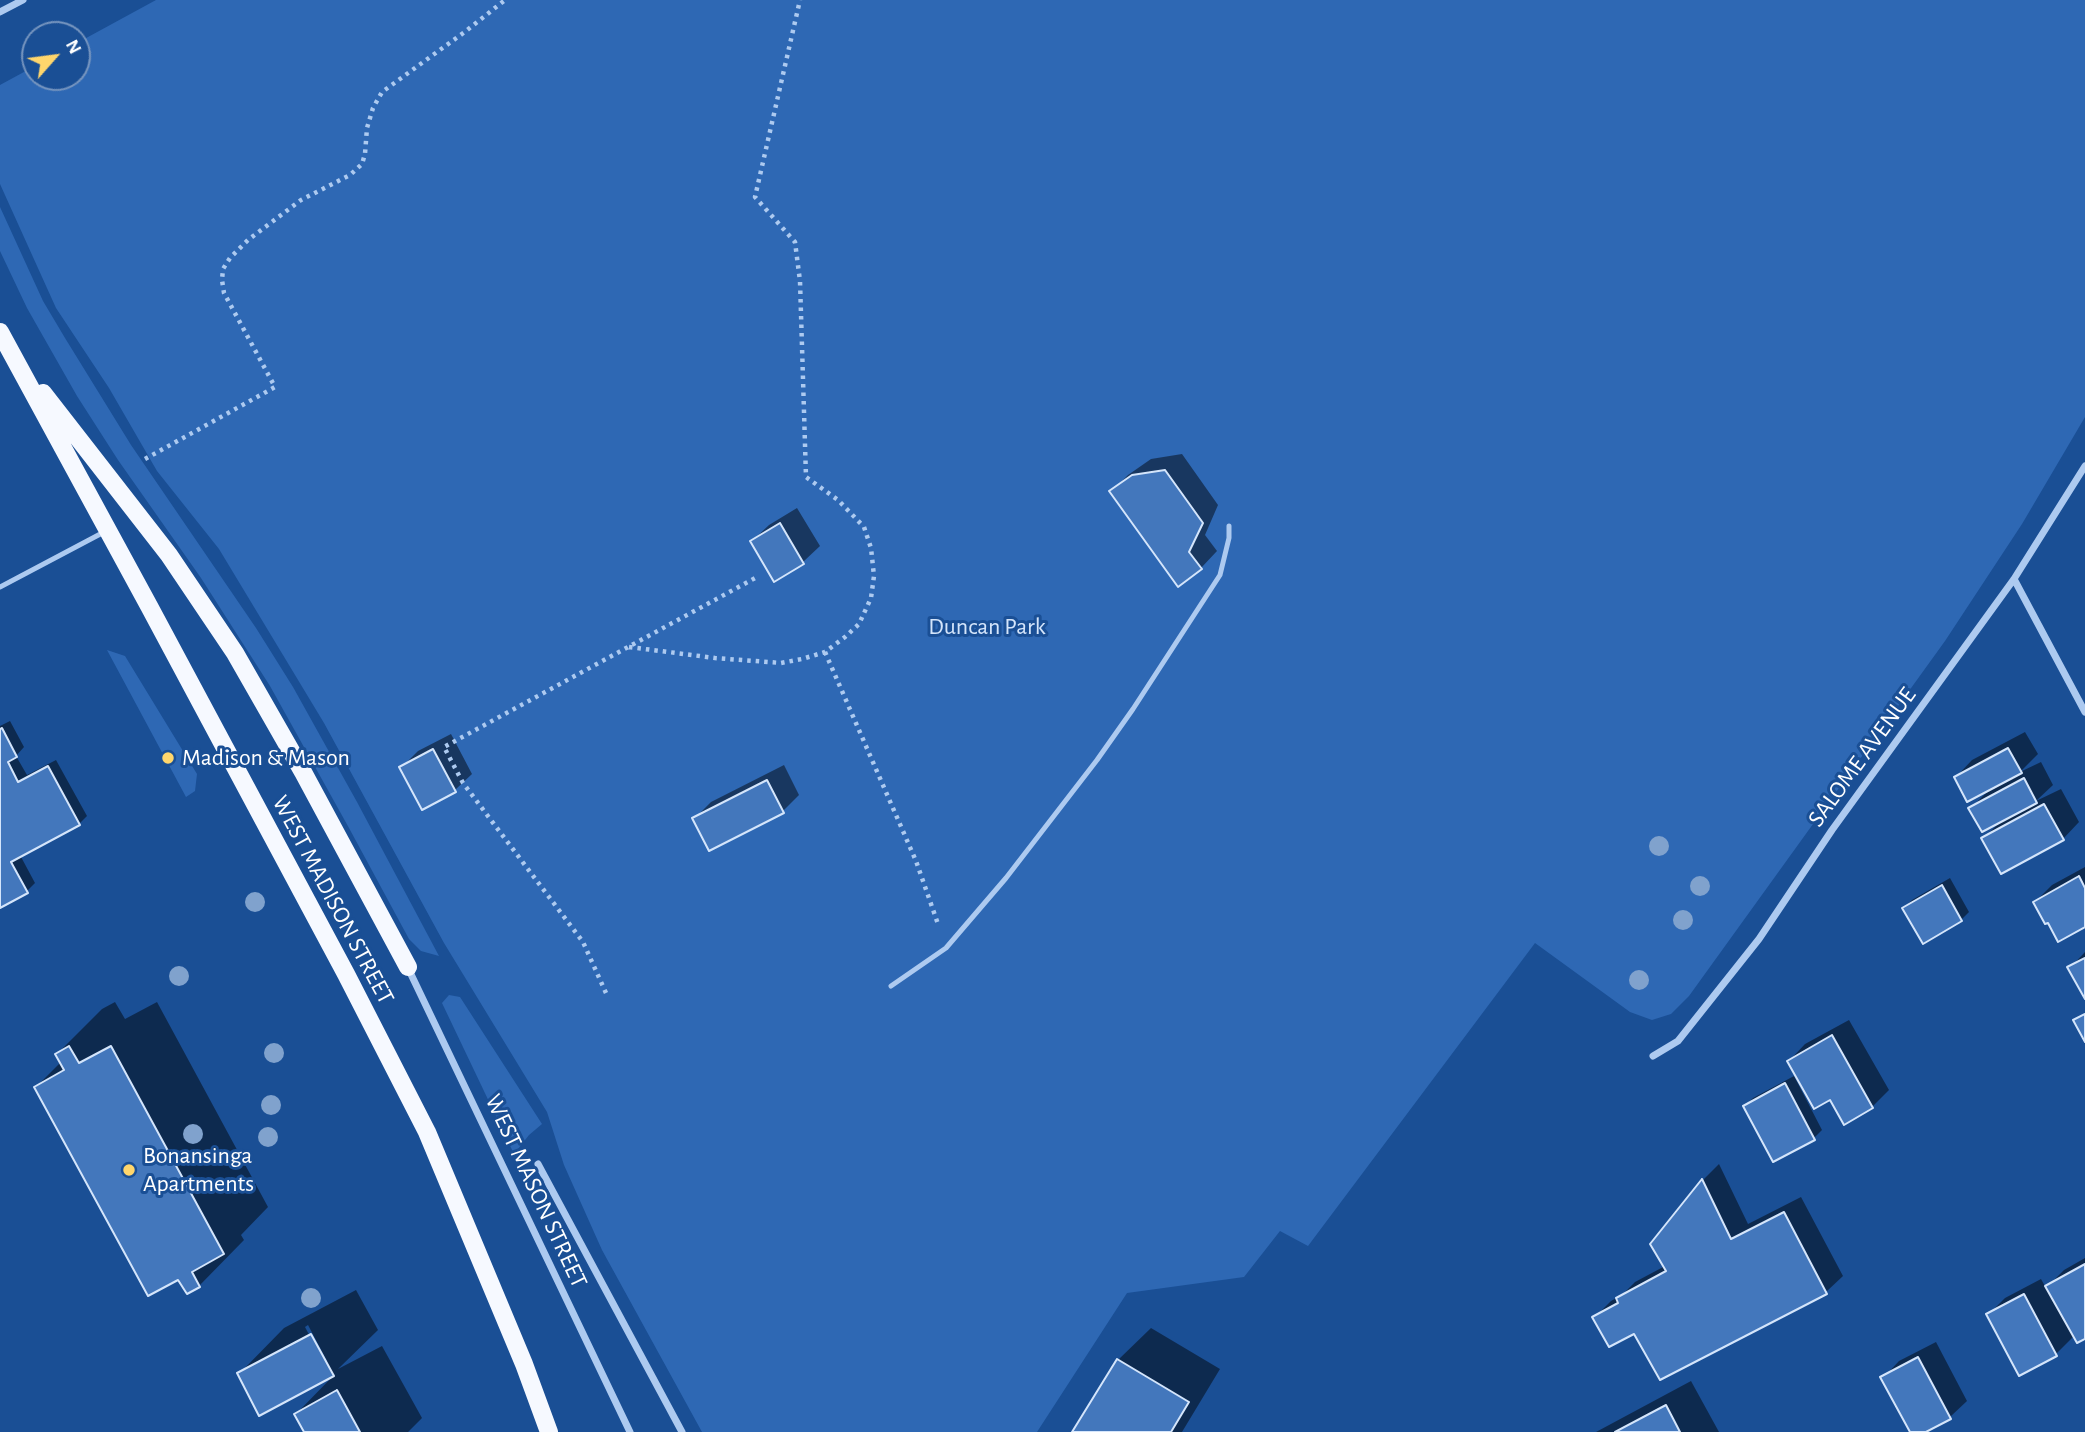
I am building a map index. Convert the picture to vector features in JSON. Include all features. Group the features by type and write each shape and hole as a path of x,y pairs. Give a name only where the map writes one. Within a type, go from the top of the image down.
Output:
{"main road":[{"name":"WEST MADISON STREET","path":"0,332 4,346 108,530 346,974 427,1132 524,1364 549,1432"},
{"path":"4,346 169,555 235,653 303,772 408,967"}],"street":[{"path":"0,12 23,0"},
{"name":"SALOME AVENUE","path":"1653,1056 1678,1041 1759,939 1832,830 2014,579 2085,466"},
{"path":"2014,579 2085,712"},
{"name":"WEST MASON STREET","path":"408,967 630,1432"},
{"name":"WEST MASON STREET","path":"538,1164 682,1432"}],"lane":[{"path":"891,986 946,948 1049,824 1133,709 1220,575 1229,538 1229,526"},
{"path":"0,587 108,530"}],"path":[{"path":"145,459 275,387 228,303 222,280 223,269 248,240 301,200 350,175 362,164 366,154 367,128 373,108 382,92 466,32 505,0"},
{"path":"629,647 781,663 825,652 859,624 872,598 874,576 871,548 864,527 838,500 806,477 800,281 795,242 755,197 800,0"},
{"path":"606,993 583,942 463,783 444,747 757,577"},
{"path":"825,652 916,861 946,948"}],"green space":[{"name":"Duncan Park","path":"156,0 2085,0 2085,417 2022,524 1945,641 1689,996 1671,1014 1652,1020 1630,1012 1535,943 1308,1246 1280,1231 1244,1277 1127,1293 1037,1432 702,1432 602,1250 564,1165 547,1112 444,943 324,723 219,549 157,471 109,388 56,308 0,184 0,85 21,74 21,91 91,91 91,35"},
{"path":"0,207 43,301 131,445 293,687 439,956 421,951 409,939 270,686 201,578 118,460 77,396 27,308 0,251"},
{"path":"107,650 125,656 197,774 195,791 186,797"},
{"path":"449,995 460,997 542,1124 514,1154 442,1003"}],"building":[{"path":"1165,470 1203,523 1189,552 1202,569 1178,587 1109,491 1132,475"},
{"path":"780,523 804,564 774,582 750,541"},
{"path":"2,728 17,757 8,762 18,782 48,766 80,825 11,862 28,893 0,908 0,729"},
{"path":"2008,748 2022,773 1967,802 1954,777"},
{"path":"433,749 456,792 422,810 399,767"},
{"path":"2024,778 2037,803 1982,832 1968,808"},
{"path":"767,780 784,813 709,851 692,818"},
{"path":"2044,804 2064,840 2001,874 1981,838"},
{"path":"2079,876 2085,888 2085,927 2058,942 2033,902"},
{"path":"1942,885 1962,921 1923,944 1902,908"},
{"path":"2085,958 2085,999 2067,967"},
{"path":"2085,1014 2085,1042 2073,1020"},
{"path":"1832,1035 1873,1108 1844,1125 1830,1100 1814,1109 1787,1061"},
{"name":"Bonansinga Apartments","path":"69,1046 79,1063 111,1046 224,1254 192,1272 200,1287 187,1294 178,1280 148,1296 34,1087 64,1070 55,1054"},
{"path":"1785,1083 1815,1140 1773,1162 1743,1106"},
{"path":"1702,1179 1731,1239 1784,1212 1827,1294 1660,1380 1634,1334 1609,1347 1592,1317 1618,1303 1616,1298 1666,1271 1650,1244"},
{"path":"2085,1264 2085,1339 2077,1343 2045,1286"},
{"path":"2024,1294 2057,1356 2019,1376 1986,1314"},
{"path":"311,1334 334,1376 259,1416 237,1373"},
{"path":"1918,1357 1951,1419 1926,1432 1910,1432 1880,1377"},
{"path":"1117,1359 1189,1402 1171,1432 1072,1432"},
{"path":"337,1390 360,1432 304,1432 294,1414"},
{"path":"1666,1405 1680,1432 1615,1432"}],"place":[{"name":"Madison & Mason","path":"168,758"},
{"name":"Bonansinga Apartments","path":"129,1170"}]}
